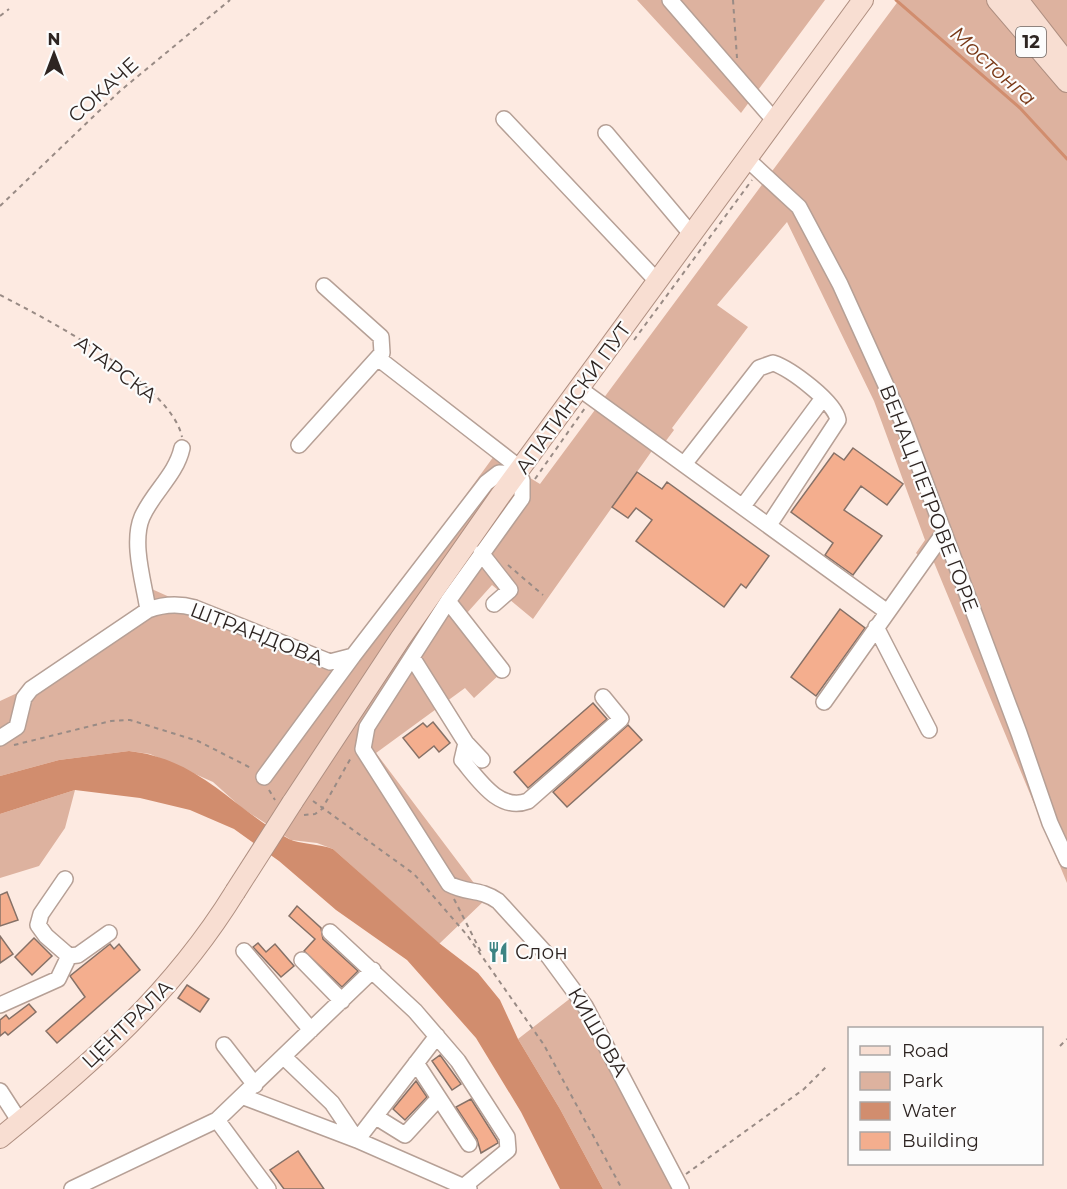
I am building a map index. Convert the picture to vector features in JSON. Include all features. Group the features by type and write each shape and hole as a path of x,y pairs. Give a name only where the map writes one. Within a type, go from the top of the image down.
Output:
{"main road":[{"name":"АПАТИНСКИ ПУТ","path":"235,892 288,806 399,639 863,0"},
{"name":"12","path":"997,0 1067,82"},
{"name":"12","path":"1018,0 1067,63"},
{"name":"ЦЕНТРАЛА","path":"0,1138 134,1023 158,998 204,940 235,892"}],"street":[{"path":"670,0 774,120"},
{"path":"504,119 657,281"},
{"path":"606,133 692,235"},
{"name":"ВЕНАЦ ПЕТРОВЕ ГОРЕ","path":"748,160 799,207 840,284 903,423 1019,733 1050,823 1067,860"},
{"path":"299,445 378,359 383,344 381,337 324,286"},
{"path":"378,359 519,471 522,480 522,498 483,549 448,601 364,735 363,749 366,757 449,884"},
{"path":"685,463 763,365 773,363 785,369 823,398 837,413 835,426 769,525"},
{"path":"580,389 886,611"},
{"path":"743,506 823,398"},
{"path":"148,610 138,539 139,527 148,506 180,460 183,448"},
{"name":"ШТРАНДОВА","path":"5,742 17,727 24,698 31,689 148,610 160,605 181,604 330,662 353,656 486,483 500,473 519,471"},
{"path":"824,702 886,611 943,534"},
{"path":"483,549 510,590 494,604"},
{"path":"448,601 502,670"},
{"path":"876,627 930,730"},
{"path":"264,777 353,656"},
{"path":"412,657 466,743 482,760"},
{"path":"466,743 462,760 487,790 513,805 528,801 621,719 603,697"},
{"path":"65,879 41,914 38,926 46,936 69,956 78,955 109,933"},
{"name":"КИШОВА","path":"449,884 459,889 484,891 498,901 571,985 603,1036 679,1185"},
{"path":"244,1097 357,1140 466,1188 504,1154 509,1145 507,1137 458,1061 437,1036 373,970 330,932"},
{"path":"244,951 311,1030"},
{"path":"0,1005 58,979 69,956"},
{"path":"302,960 342,1001"},
{"path":"72,1189 218,1119 244,1097 373,970"},
{"path":"0,999 16,998"},
{"path":"357,1140 437,1036"},
{"path":"224,1045 255,1085"},
{"path":"284,1057 332,1103 357,1140"},
{"path":"416,1063 470,1144"},
{"path":"0,1091 20,1122"},
{"path":"376,1116 405,1135 438,1099"},
{"path":"218,1119 268,1189"}],"path":[{"name":"СОКАЧЕ","path":"0,206 120,91 230,0"},
{"path":"733,0 737,62 734,75"},
{"path":"0,16 9,9"},
{"name":"АТАРСКА","path":"0,295 90,347 144,386 179,424 183,448"},
{"path":"483,549 543,595"},
{"path":"5,742 111,721 129,720 198,741 242,763 264,777 288,806 315,814 322,809 364,735"},
{"path":"322,809 360,833 414,874 440,902 487,963 544,1045 622,1189"},
{"path":"449,884 456,905 487,963"},
{"path":"1060,1046 1067,1039"},
{"path":"679,1185 804,1089 826,1067"}],"green space":[{"path":"637,0 825,0 741,113"},
{"path":"899,0 1067,0 1067,883 933,560 928,565 916,553 925,540 874,401 787,222 717,305 748,327 672,428 674,430 665,442 661,438 533,619 492,585 458,623 500,674 474,698 465,688 376,753 486,899 439,944 333,849 317,843 291,840 242,808 213,782 150,754 129,751 59,760 0,776 0,701 56,675 136,611 145,586 337,672 494,456 540,484"},
{"path":"75,790 65,828 39,866 0,878 0,814"},
{"path":"572,997 673,1189 603,1189 560,1109 518,1039"}],"water":[{"path":"129,751 154,756 196,774 289,839 333,849 439,943 478,973 500,1000 518,1039 560,1109 603,1189 560,1189 521,1112 476,1038 407,960 336,910 279,861 234,829 190,810 140,798 75,790 0,814 0,776 59,760"}],"building":[{"path":"853,448 903,484 887,505 861,486 844,510 882,536 853,575 825,555 833,543 791,512 834,453 844,460"},
{"path":"637,472 662,489 667,482 769,556 746,588 741,584 724,607 636,541 652,520 636,508 628,518 612,507"},
{"path":"840,609 865,628 816,696 791,677"},
{"path":"593,703 607,719 528,788 514,772"},
{"path":"433,722 450,743 439,752 434,746 419,758 403,738 423,723 427,727"},
{"path":"628,725 642,740 567,807 553,792"},
{"path":"7,892 18,920 0,926 0,895"},
{"path":"297,906 321,928 323,939 358,971 342,987 304,951 315,939 289,916"},
{"path":"0,936 13,954 0,963"},
{"path":"34,938 52,956 32,975 15,957"},
{"path":"258,943 266,952 275,944 294,966 281,977 253,947"},
{"path":"110,944 114,949 119,944 140,970 57,1043 46,1031 85,997 70,976"},
{"path":"187,985 209,999 200,1012 178,998"},
{"path":"29,1004 36,1012 8,1035 5,1032 0,1036 0,1020 6,1015 9,1019"},
{"path":"440,1055 461,1084 452,1090 432,1061"},
{"path":"416,1081 427,1097 405,1120 393,1109"},
{"path":"471,1099 498,1143 481,1153 477,1139 456,1107"},
{"path":"298,1151 324,1189 284,1189 270,1170"}],"waterway":[{"name":"Мостонга","path":"896,0 1020,108 1067,159"}],"place":[{"name":"Слон","path":"498,952"}]}
